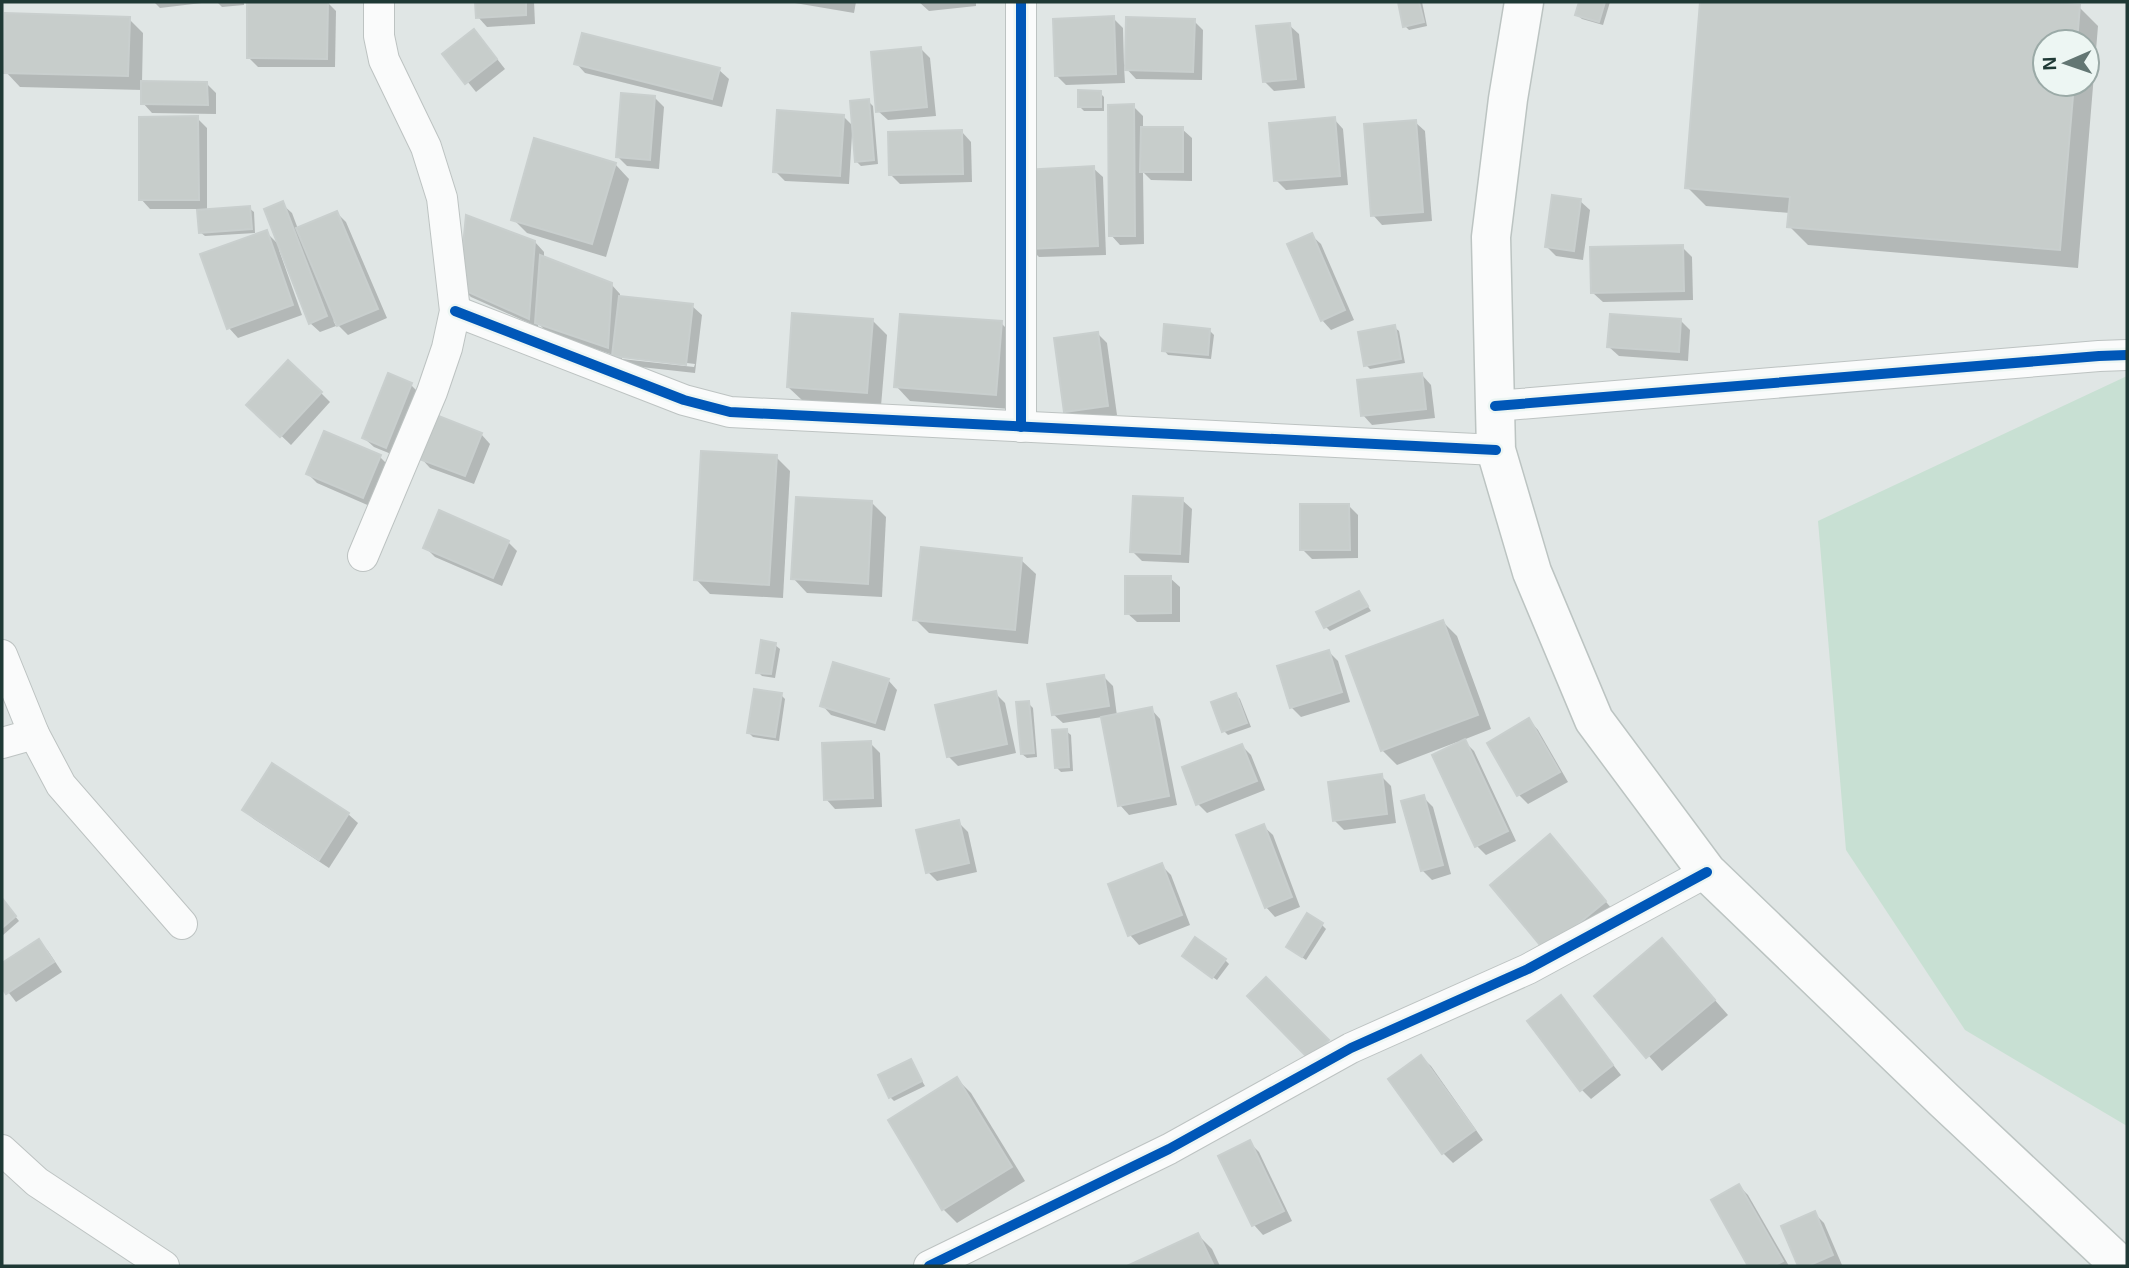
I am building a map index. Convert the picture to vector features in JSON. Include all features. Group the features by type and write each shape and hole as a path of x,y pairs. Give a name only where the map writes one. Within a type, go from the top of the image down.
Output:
{"main road":[{"path":"1524,2 1508,99 1491,237 1496,450 1532,572 1594,720 1707,872 2121,1266"}],"street":[{"path":"363,556 432,392 447,348 455,311 442,198 426,147 384,60 379,36 379,2"},
{"path":"1021,2 1021,427"},
{"path":"455,311 684,400 730,412 1496,450"},
{"path":"1495,406 2127,355"},
{"path":"2,655 34,734 61,785 182,924"},
{"path":"2,743 34,734"},
{"path":"929,1266 1169,1149 1351,1048 1528,970 1707,872"},
{"path":"2,1150 37,1182 164,1266"}],"green space":[{"path":"2127,376 2127,1126 1965,1030 1846,850 1818,521"}],"building":[{"path":"247,2 328,2 327,59 247,58"},
{"path":"475,2 526,2 526,15 476,18"},
{"path":"1398,2 1419,2 1424,22 1403,27"},
{"path":"1579,2 1605,2 1599,22 1575,15"},
{"path":"1700,2 2039,2 2080,5 2078,28 2031,28 2031,98 2073,98 2060,250 1787,227 1790,197 1685,188"},
{"path":"5,13 130,17 128,76 4,73"},
{"path":"1114,16 1116,74 1055,76 1053,19"},
{"path":"1126,17 1195,19 1193,72 1125,70"},
{"path":"1290,23 1296,79 1263,82 1256,26"},
{"path":"474,29 497,59 465,84 442,54"},
{"path":"582,33 720,68 712,99 574,64"},
{"path":"921,47 927,107 876,112 871,52"},
{"path":"141,81 207,82 208,105 141,104"},
{"path":"1078,90 1101,91 1101,107 1078,107"},
{"path":"621,93 655,96 650,160 616,157"},
{"path":"869,99 874,160 855,162 850,101"},
{"path":"1134,104 1135,236 1109,236 1108,105"},
{"path":"777,110 844,115 840,176 773,172"},
{"path":"198,116 199,200 139,200 139,117"},
{"path":"1335,117 1340,176 1274,181 1269,123"},
{"path":"1416,120 1423,212 1371,216 1364,124"},
{"path":"1141,127 1183,127 1183,172 1140,172"},
{"path":"962,130 963,174 889,175 888,132"},
{"path":"534,138 616,163 592,244 511,220"},
{"path":"1094,166 1098,246 1028,249 1024,170"},
{"path":"1552,195 1581,199 1574,251 1545,247"},
{"path":"283,201 327,316 309,324 264,209"},
{"path":"250,206 252,229 199,233 197,210"},
{"path":"337,211 378,309 337,326 296,228"},
{"path":"466,215 535,241 529,319 459,288"},
{"path":"267,230 293,305 227,329 200,254"},
{"path":"1312,233 1345,310 1321,321 1287,244"},
{"path":"1683,245 1684,291 1591,293 1590,247"},
{"path":"540,255 612,283 608,348 535,323"},
{"path":"619,296 693,304 686,365 612,356"},
{"path":"792,313 873,319 867,393 787,387"},
{"path":"900,314 1002,321 996,395 894,387"},
{"path":"1610,314 1681,319 1679,352 1607,347"},
{"path":"1164,324 1210,329 1208,355 1162,351"},
{"path":"1395,325 1401,359 1364,366 1358,332"},
{"path":"1098,332 1108,406 1064,412 1054,338"},
{"path":"288,360 322,392 280,437 246,405"},
{"path":"388,373 412,383 386,448 362,438"},
{"path":"1422,373 1426,409 1361,416 1357,380"},
{"path":"436,415 482,433 465,476 419,459"},
{"path":"324,431 381,455 363,498 306,474"},
{"path":"701,451 777,455 769,585 694,580"},
{"path":"1133,496 1183,498 1180,554 1130,552"},
{"path":"796,497 872,501 868,584 791,579"},
{"path":"1300,504 1349,504 1350,550 1300,550"},
{"path":"439,510 509,541 493,578 423,548"},
{"path":"921,547 1022,558 1015,630 913,620"},
{"path":"1125,576 1171,576 1171,613 1125,614"},
{"path":"1359,591 1368,606 1324,628 1316,612"},
{"path":"1443,620 1478,715 1381,751 1346,656"},
{"path":"761,640 776,643 771,674 756,673"},
{"path":"1329,650 1342,692 1290,708 1277,666"},
{"path":"833,662 889,679 875,723 820,706"},
{"path":"1104,675 1109,706 1052,715 1047,684"},
{"path":"754,689 782,693 775,737 747,733"},
{"path":"996,691 1007,744 947,757 935,705"},
{"path":"1236,693 1247,723 1222,732 1211,702"},
{"path":"1029,701 1034,753 1021,754 1016,702"},
{"path":"1152,707 1169,796 1118,806 1101,717"},
{"path":"1529,718 1560,772 1517,796 1487,743"},
{"path":"1067,729 1069,767 1055,768 1052,730"},
{"path":"1465,739 1508,831 1475,847 1432,755"},
{"path":"871,741 873,798 824,800 822,743"},
{"path":"1242,744 1257,781 1196,805 1182,767"},
{"path":"272,763 349,813 319,860 242,810"},
{"path":"1382,774 1387,814 1333,821 1328,782"},
{"path":"1424,795 1443,865 1421,871 1401,801"},
{"path":"959,820 969,863 926,873 916,830"},
{"path":"1264,824 1292,897 1265,908 1236,835"},
{"path":"1550,834 1606,901 1545,951 1490,885"},
{"path":"1162,863 1182,915 1128,936 1108,884"},
{"path":"2,898 16,916 2,928"},
{"path":"1307,913 1323,923 1302,957 1286,947"},
{"path":"1195,937 1226,959 1212,978 1182,956"},
{"path":"1662,938 1715,1000 1646,1058 1594,996"},
{"path":"39,939 54,962 6,994 2,988 2,963"},
{"path":"1266,977 1329,1040 1309,1059 1247,996"},
{"path":"1561,995 1613,1065 1580,1091 1527,1021"},
{"path":"1421,1055 1475,1130 1442,1154 1388,1079"},
{"path":"911,1059 922,1081 889,1098 878,1075"},
{"path":"957,1077 1012,1167 942,1210 888,1120"},
{"path":"1250,1140 1284,1211 1252,1226 1218,1156"},
{"path":"1739,1184 1783,1261 1774,1266 1748,1266 1711,1200"},
{"path":"1815,1211 1833,1255 1808,1266 1798,1266 1781,1226"},
{"path":"1198,1233 1214,1266 1127,1266"}],"cycle path":[{"path":"1021,2 1021,427"},
{"path":"455,311 684,400 730,412 1496,450"},
{"path":"1495,406 2127,355"},
{"path":"929,1266 1169,1149 1351,1048 1528,969 1707,872"}]}
